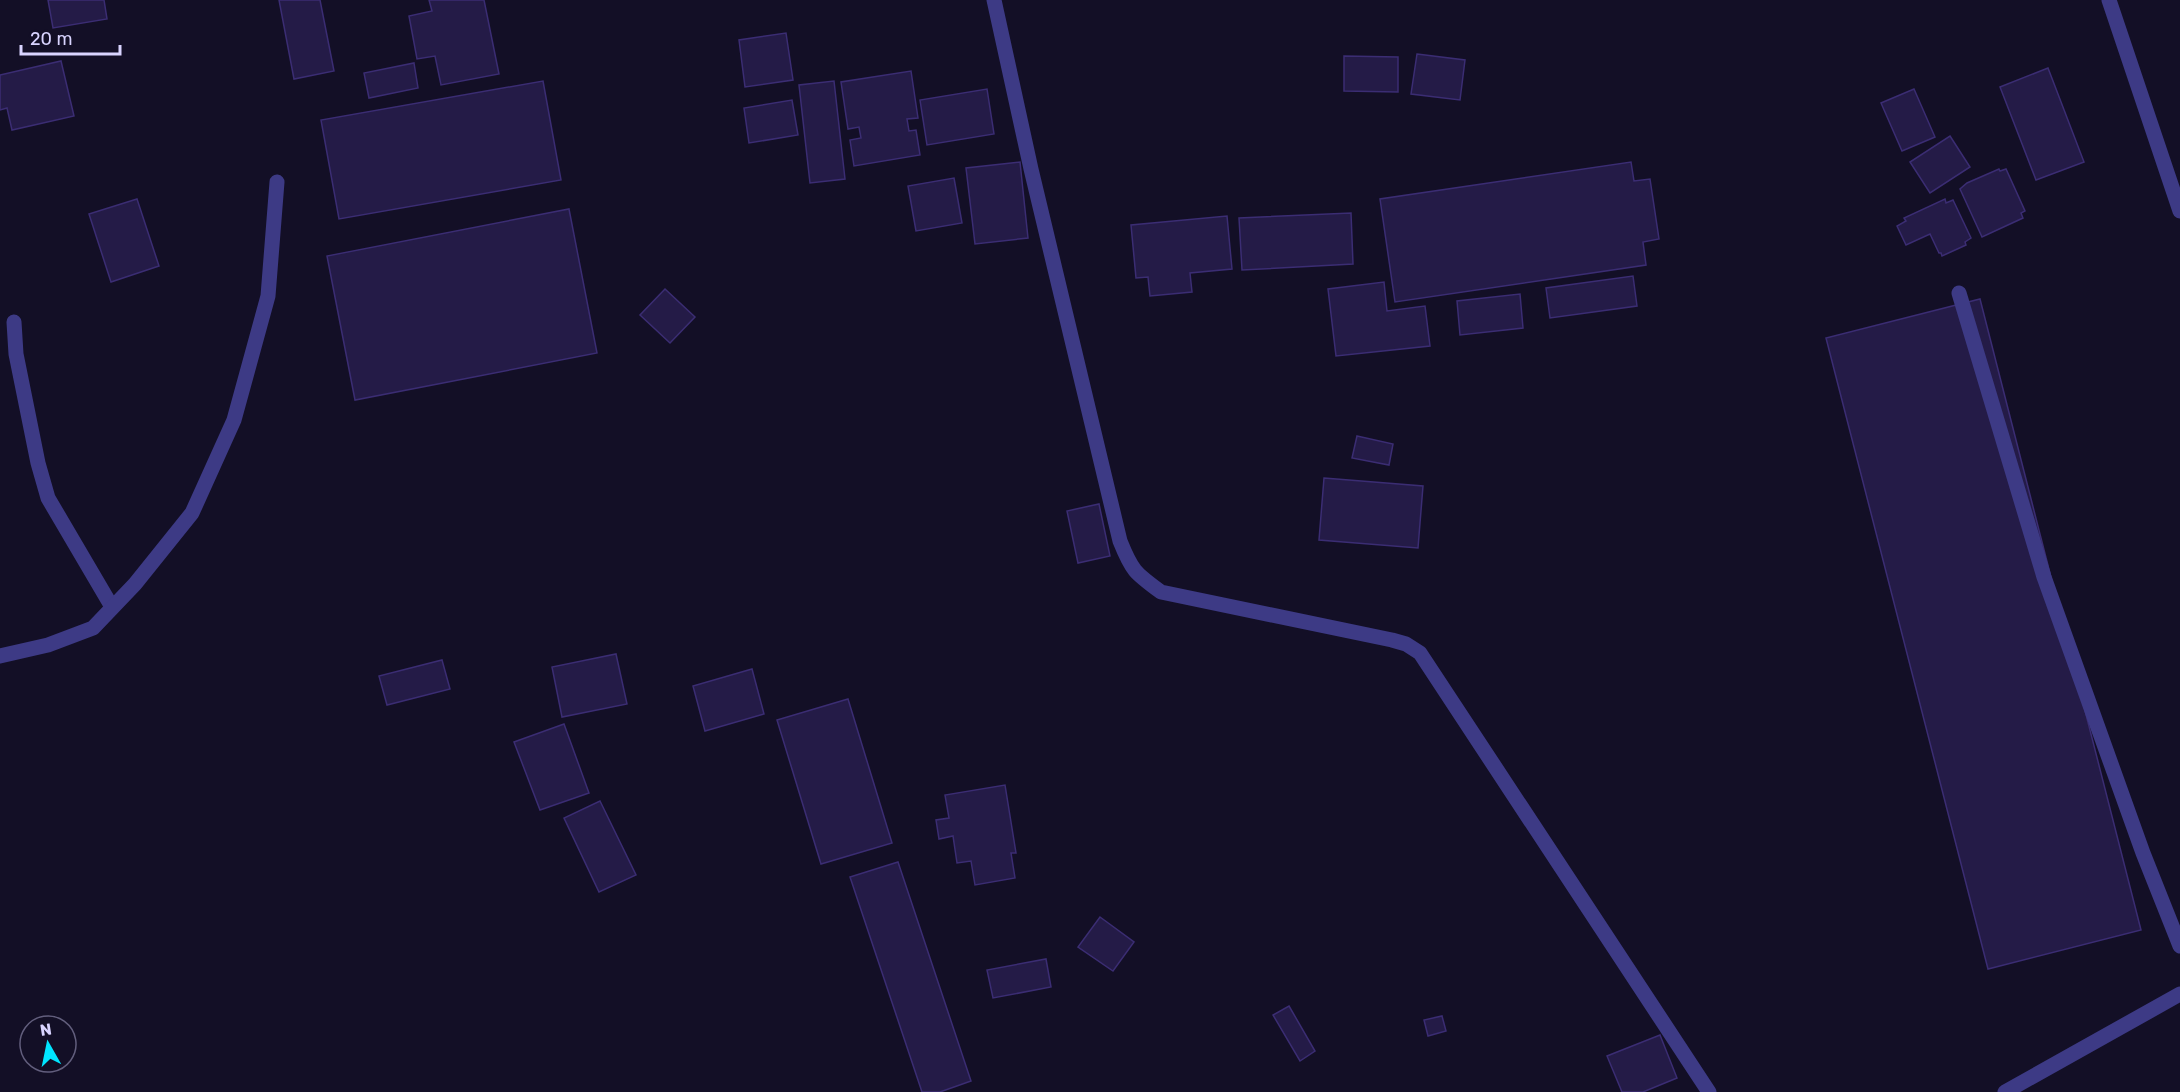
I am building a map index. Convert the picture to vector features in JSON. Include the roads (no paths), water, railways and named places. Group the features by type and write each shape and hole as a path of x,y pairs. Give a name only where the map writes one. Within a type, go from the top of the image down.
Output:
{"street":[{"path":"994,0 1031,169 1120,541 1131,566 1142,578 1161,592 1399,642 1420,652 1710,1092"},
{"path":"2109,0 2180,211"},
{"path":"0,656 48,645 93,628 135,584 192,513 234,420 268,296 277,182"},
{"path":"1959,293 2044,577 2180,946"},
{"path":"15,322 16,354 38,463 48,498 112,607"},
{"path":"2005,1092 2180,993"}]}
